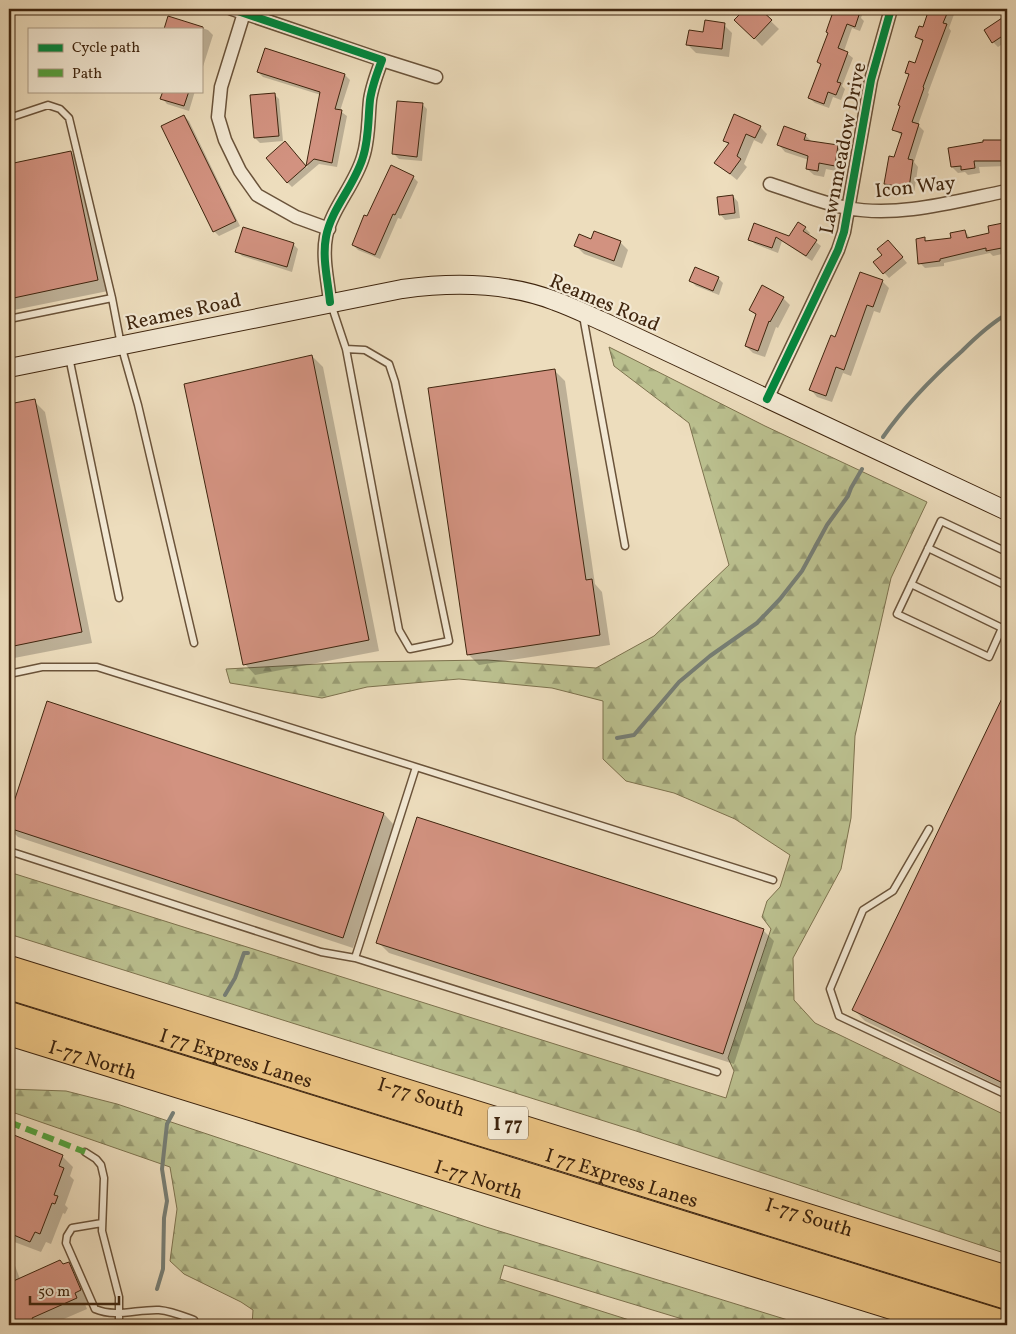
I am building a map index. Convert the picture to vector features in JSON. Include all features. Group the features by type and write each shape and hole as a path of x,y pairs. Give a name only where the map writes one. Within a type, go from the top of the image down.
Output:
{"highway":[{"name":"I-77 South","path":"9,968 1007,1278"},
{"name":"I 77 Express Lanes","path":"9,987 1007,1297"},
{"name":"I 77 Express Lanes","path":"9,1014 1007,1324"},
{"name":"I-77 North","path":"9,1033 950,1325"}],"main road":[{"name":"Reames Road","path":"9,368 330,302 410,288 463,284 501,288 538,296 582,313 1007,511"}],"street":[{"path":"232,9 436,77"},
{"name":"Lawnmeadow Drive","path":"767,399 838,250 844,232 871,80 892,9"},
{"path":"244,13 221,87 218,117 225,140 240,171 257,195 296,217 329,229"},
{"path":"330,302 325,255 326,237 332,220 358,173 364,156 370,99 382,60"},
{"name":"Icon Way","path":"770,184 847,208 880,211 909,209 1007,191"}],"lane":[{"path":"9,118 48,105 60,109 69,118 112,298 121,345 138,405 194,643"},
{"path":"9,320 112,298"},
{"path":"330,302 346,349 399,630 410,648 449,642 395,382 389,364 365,350 346,349"},
{"path":"582,313 625,546"},
{"path":"69,356 119,598"},
{"path":"911,584 1002,628 988,657 896,614 941,521 1007,552"},
{"path":"928,548 1007,586"},
{"path":"9,674 42,667 97,667 773,880"},
{"path":"354,958 416,767"},
{"path":"929,829 893,891 863,910 830,989 839,1016 1007,1095"},
{"path":"9,851 321,952 354,958 717,1072"},
{"path":"85,1152 96,1159 101,1166 104,1178 102,1231 119,1297 119,1325"},
{"path":"102,1223 72,1228 67,1236 66,1243 95,1308 100,1311 119,1314 158,1310 194,1320"}],"green space":[{"path":"609,347 765,426 927,502 891,578 855,736 851,818 841,869 793,958 794,1000 815,1023 1007,1116 1007,1254 636,1131 9,934 9,872 726,1098 734,1071 728,1058 771,929 762,917 767,901 780,887 790,855 735,819 674,793 626,781 603,759 603,701 552,688 459,679 367,687 322,698 230,683 226,669 357,662 487,660 596,668 654,636 729,565 689,423 614,366"},
{"path":"9,1089 66,1091 117,1104 486,1227 804,1325 702,1325 504,1265 500,1279 645,1325 252,1325 253,1310 241,1302 184,1274 170,1261 177,1209 170,1167 9,1111"}],"building":[{"path":"745,9 760,9 772,20 754,39 734,20"},
{"path":"834,9 842,9 859,15 855,27 847,24 838,48 848,52 837,82 841,83 836,95 828,92 824,104 808,98 821,64 817,62 828,33 826,32"},
{"path":"929,9 949,9 943,23 947,24 912,122 919,124 908,159 913,160 909,188 884,184 889,156 894,157 902,133 892,130 900,106 898,105 909,74 905,73 909,61 915,63 923,40 915,37 919,26 923,27"},
{"path":"168,16 203,27 203,29 202,28 164,28"},
{"path":"1002,18 1007,26 1007,33 992,43 984,30"},
{"path":"705,20 725,23 722,49 686,45 689,30 703,32"},
{"path":"265,48 345,74 335,109 342,110 332,163 314,159 287,183 266,158 285,141 306,166 320,92 257,72"},
{"path":"163,92 189,92 184,106 160,99"},
{"path":"275,93 279,136 254,138 250,95"},
{"path":"397,101 423,103 417,157 392,154"},
{"path":"734,114 761,126 755,138 746,134 737,156 741,159 730,174 714,163 729,143 723,141"},
{"path":"184,115 236,221 213,232 161,126"},
{"path":"784,126 806,134 804,140 838,145 835,166 819,163 818,171 806,169 808,156 777,145"},
{"path":"983,140 1006,140 1006,161 974,161 975,168 961,170 961,166 951,167 948,148 983,142"},
{"path":"71,151 98,280 9,299 9,164"},
{"path":"391,165 414,176 395,215 393,214 375,255 352,245 364,215 367,216"},
{"path":"733,195 735,213 719,215 717,197"},
{"path":"798,222 806,227 803,231 817,240 806,256 776,237 772,248 748,240 754,223 789,236"},
{"path":"1003,223 1007,247 986,251 986,248 940,259 940,261 918,264 916,239 925,237 925,241 951,238 950,233 965,230 967,238 989,233 988,226"},
{"path":"243,227 294,243 287,267 235,252"},
{"path":"594,231 621,241 614,261 574,246 579,234 591,239"},
{"path":"888,240 903,257 883,274 873,262 882,255 877,249"},
{"path":"695,267 719,277 713,291 689,281"},
{"path":"860,272 883,280 873,307 867,305 844,370 836,367 826,396 809,390 831,335 835,337"},
{"path":"762,285 784,297 769,321 758,351 745,346 756,314 749,310"},
{"path":"312,355 369,640 243,665 184,384"},
{"path":"555,369 586,580 592,579 600,635 467,655 428,388"},
{"path":"35,399 82,632 9,647 9,404"},
{"path":"1007,688 1007,1085 852,1010"},
{"path":"47,701 384,813 343,938 9,828 9,817"},
{"path":"417,817 764,929 723,1054 376,943"},
{"path":"9,1133 63,1155 59,1166 64,1168 54,1195 58,1196 55,1204 52,1203 40,1234 35,1232 30,1242 9,1233"},
{"path":"60,1260 63,1264 69,1262 81,1290 75,1293 77,1298 32,1318 35,1325 9,1325 9,1283"}],"waterway":[{"path":"883,437 910,402 930,381 983,331 1007,314"},
{"path":"617,738 634,735 679,682 710,656 757,623 780,599 802,571 827,525 848,496 862,469"},
{"path":"225,995 235,978 244,953 248,953"},
{"path":"157,1289 163,1269 164,1218 167,1201 162,1169 167,1124 173,1113"}],"marked path":[{"path":"9,1122 85,1152"}],"cycle path":[{"path":"232,9 382,60 371,95 363,157 355,177 333,217 326,237 325,261 330,302"},
{"path":"767,399 838,250 844,232 871,80 891,9"}]}
